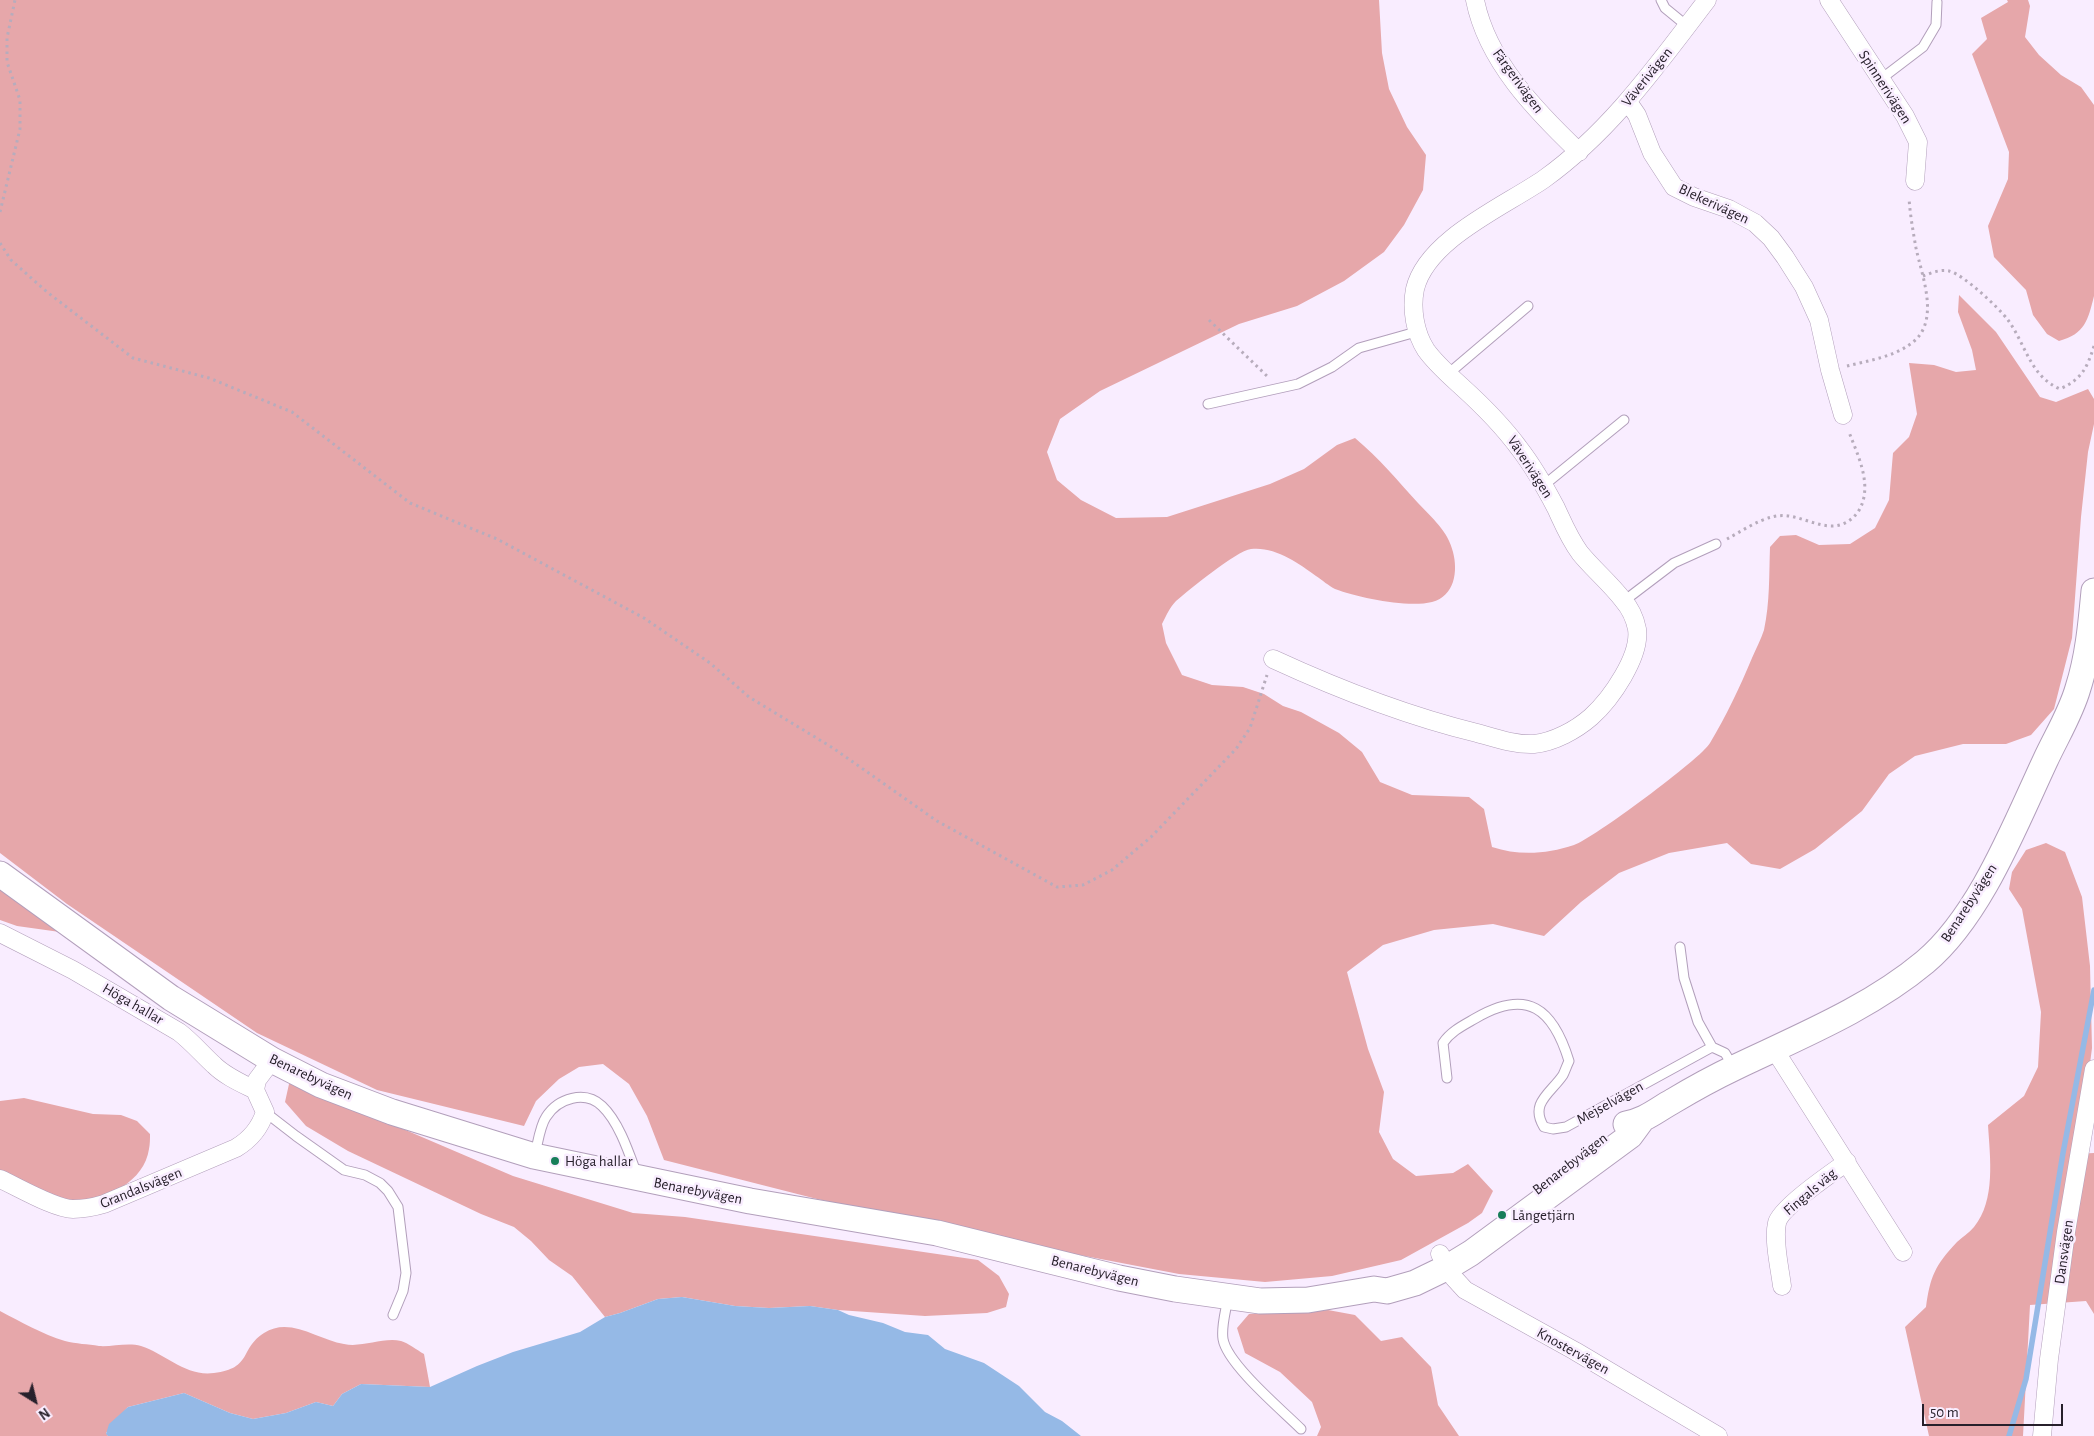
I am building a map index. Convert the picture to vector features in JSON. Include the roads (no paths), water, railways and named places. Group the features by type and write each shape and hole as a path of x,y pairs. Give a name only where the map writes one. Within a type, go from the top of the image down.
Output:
{"street":[{"name":"Färgerivägen","path":"1475,0 1477,12 1489,40 1503,65 1555,129 1579,152"},
{"name":"Väverivägen","path":"1273,659 1333,687 1460,729 1512,742 1534,744 1554,739 1576,729 1592,716 1617,685 1634,652 1637,631 1633,615 1624,601 1580,552 1564,528 1556,508 1530,463 1495,418 1427,352 1416,332 1414,306 1416,287 1433,255 1461,231 1542,180 1579,152 1628,102 1707,0"},
{"name":"Spinnerivägen","path":"1829,0 1906,116 1918,142 1915,181"},
{"name":"Blekerivägen","path":"1628,102 1637,115 1652,153 1674,187 1694,197 1729,209 1755,223 1780,250 1804,287 1819,320 1830,370 1843,415"},
{"name":"Benarebyvägen","path":"0,874 102,950 171,998 272,1060 321,1084 392,1112 534,1156 639,1180 750,1202 937,1233 1118,1278 1175,1289 1260,1301 1308,1300 1374,1289 1384,1279 1444,1261 1478,1233 1622,1125 1641,1121 1671,1102 1734,1068 1822,1026 1902,980 1937,951 1958,926 1978,896 2005,847 2078,689 2088,642 2094,591"},
{"name":"Höga hallar","path":"0,933 74,970 179,1032 194,1044 215,1066 237,1081 255,1090"},
{"name":"Fingals väg","path":"1774,1049 1903,1252"},
{"path":"265,1112 255,1090 257,1080 272,1060"},
{"name":"Dansvägen","path":"2042,1436 2049,1359 2066,1232 2094,1069"},
{"name":"Grandalsvägen","path":"0,1179 60,1207 72,1209 104,1204 236,1148 254,1135 265,1112"},
{"name":"Fingals väg","path":"1782,1286 1776,1234 1777,1222 1781,1215 1818,1183 1847,1162"},
{"name":"Knostervägen","path":"1444,1261 1454,1278 1465,1290 1575,1351 1718,1436"}],"lane":[{"path":"1662,0 1665,8 1687,26"},
{"path":"1881,79 1923,47 1936,25 1937,2"},
{"path":"1448,374 1528,306"},
{"path":"1208,404 1280,389 1315,376 1359,348 1416,332"},
{"path":"1543,486 1624,420"},
{"path":"1624,601 1674,563 1716,544"},
{"path":"1680,947 1684,978 1698,1022 1712,1047 1725,1054 1734,1068"},
{"name":"Mejselvägen","path":"1447,1078 1443,1043 1449,1034 1484,1013 1511,1004 1527,1004 1538,1008 1550,1021 1563,1042 1569,1061 1563,1075 1546,1094 1538,1108 1540,1120 1544,1127 1553,1129 1566,1127 1712,1047"},
{"path":"534,1156 545,1118 552,1109 574,1097 586,1097 596,1100 608,1114 626,1143 639,1180"},
{"path":"265,1112 344,1170 364,1175 380,1183 395,1199 398,1207 406,1273 403,1291 393,1315"},
{"path":"1228,1297 1223,1324 1223,1340 1229,1353 1238,1366 1301,1429"}],"water":[{"path":"682,1297 735,1306 769,1308 810,1306 838,1310 849,1315 883,1323 905,1332 928,1335 945,1349 984,1363 1019,1386 1045,1412 1062,1421 1081,1436 108,1436 106,1434 109,1424 128,1407 184,1393 230,1413 253,1419 286,1413 316,1402 333,1406 342,1394 361,1384 430,1387 513,1352 580,1332 605,1317 658,1299"}],"waterway":[{"path":"2009,1436 2026,1379 2063,1153 2094,990"}],"place":[{"name":"Höga hallar","path":"555,1161"},
{"name":"Långetjärn","path":"1502,1215"}]}
